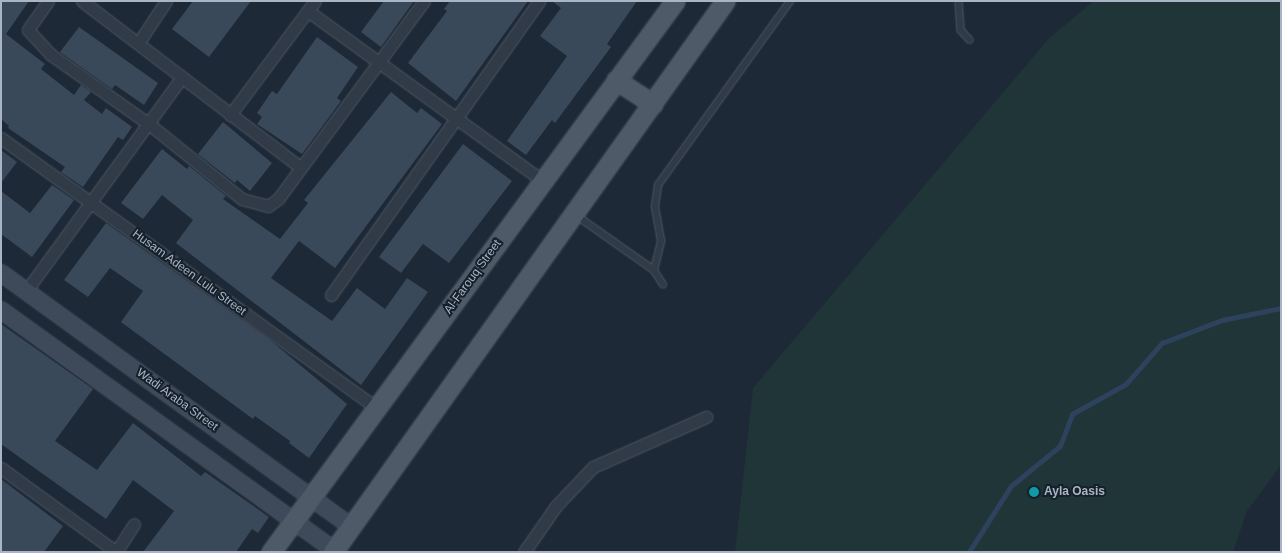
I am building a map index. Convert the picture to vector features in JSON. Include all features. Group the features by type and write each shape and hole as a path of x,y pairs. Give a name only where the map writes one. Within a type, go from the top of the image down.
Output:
{"main road":[{"name":"Al-Farouq Street","path":"271,552 675,1"},
{"path":"1,310 333,551 352,527 725,1"},
{"path":"616,80 653,104"},
{"name":"Wadi Araba Street","path":"1,273 352,527"}],"street":[{"path":"48,1 28,30 50,54 149,124 242,199 268,206 278,199 424,1"},
{"path":"82,1 139,42 230,115 301,168"},
{"path":"139,42 166,1"},
{"path":"331,295 538,1"},
{"path":"230,115 312,6 379,62 544,181"},
{"path":"26,291 182,77"},
{"name":"Husam Adeen Lulu Street","path":"1,138 377,408"},
{"path":"524,552 556,506 593,467 706,417"},
{"path":"1,468 116,552 134,524"}],"lane":[{"path":"654,270 661,241 655,207 658,185 790,1"},
{"path":"959,1 961,30 970,40"},
{"path":"574,213 654,270 663,284"}],"green space":[{"path":"1094,1 1281,1 1281,465 1247,511 1233,552 735,552 753,388 1050,37"}],"building":[{"path":"1,1 29,1 6,34 45,64 41,69 74,95 81,85 91,92 84,100 102,114 106,108 132,127 123,140 118,137 83,187 61,172 65,167 8,128 9,126 1,119"},
{"path":"193,1 251,1 209,57 172,29"},
{"path":"384,1 414,1 381,47 361,32"},
{"path":"450,1 528,1 456,101 408,63 447,11 444,9"},
{"path":"552,1 637,1 607,44 611,47 555,123 552,120 526,155 507,141 567,56 540,36 561,8"},
{"path":"79,27 158,83 144,105 115,85 112,89 60,52"},
{"path":"317,37 358,67 337,98 341,101 302,154 257,124 262,117 257,113 272,91 277,94"},
{"path":"391,92 417,113 421,108 442,124 335,268 299,241 271,278 332,321 357,288 385,309 407,278 428,292 361,385 176,243 193,220 162,195 143,219 121,203 162,149 187,169 189,166 226,196 223,199 280,239 308,203 304,200"},
{"path":"223,122 272,163 250,191 237,180 235,183 198,154"},
{"path":"463,144 512,181 449,263 423,244 401,273 379,257"},
{"path":"1,150 17,162 1,183"},
{"path":"52,185 74,200 32,257 1,234 1,191 30,213"},
{"path":"106,223 270,340 347,404 309,458 289,443 290,441 255,416 253,419 121,322 143,291 110,268 88,297 64,280"},
{"path":"1,324 93,389 55,441 97,470 133,423 201,476 205,472 269,517 258,533 252,529 236,552 143,552 174,511 133,480 106,519 1,444"},
{"path":"1,479 63,526 44,552 1,552"}],"waterway":[{"path":"969,552 1011,486 1060,446 1072,414 1126,384 1162,343 1222,320 1281,308"}],"place":[{"name":"Ayla Oasis","path":"1034,492"}]}
